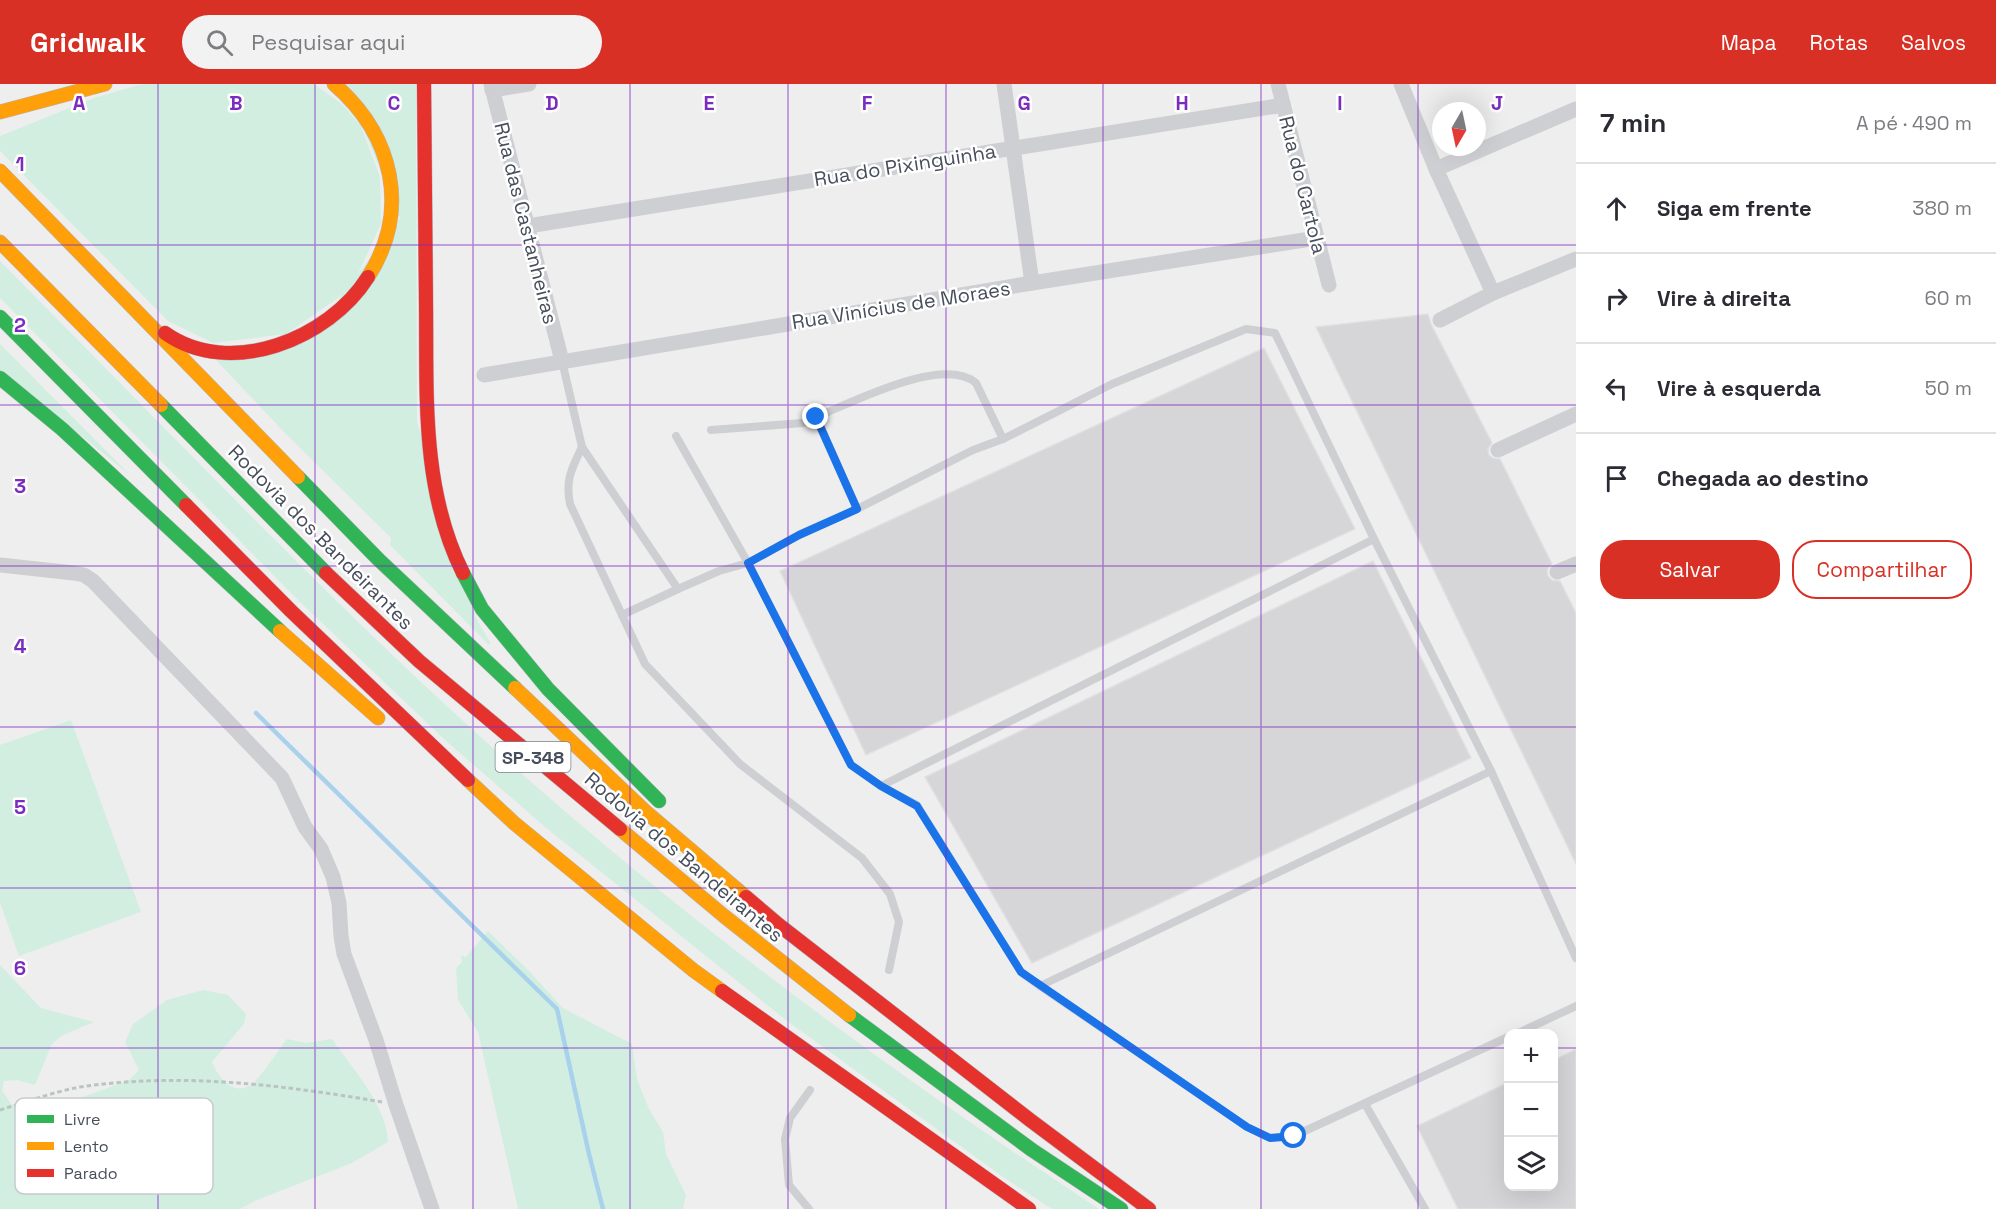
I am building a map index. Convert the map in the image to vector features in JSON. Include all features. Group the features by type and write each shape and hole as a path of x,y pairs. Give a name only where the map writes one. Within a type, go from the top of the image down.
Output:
{"highway":[{"path":"0,110 54,84"},
{"path":"0,110 105,84"},
{"path":"119,293 172,338 188,345 217,352 270,348 302,338 333,317 357,295 378,263 388,232 393,199 388,171 378,140 363,113 334,84"},
{"path":"424,84 427,411 431,467 442,520 459,564 482,609 548,689 667,810"},
{"path":"2,173 387,567 646,812 779,925 1030,1120 1149,1209"},
{"name":"Rodovia dos Bandeirantes","path":"0,242 328,575 419,661 724,916 876,1037 1032,1150 1121,1209"},
{"name":"SP-348","path":"0,317 291,611 514,823 693,970 1029,1209"},
{"path":"0,378 62,429 294,644 386,725"},
{"path":"404,739 514,823"},
{"path":"683,826 779,925"}],"street":[{"path":"492,87 529,84"},
{"path":"1004,84 1011,148 1032,283"},
{"name":"Rua do Cartola","path":"1278,84 1329,285"},
{"path":"1401,84 1436,169 1493,294"},
{"name":"Rua das Castanheiras","path":"492,87 562,361"},
{"name":"Rua do Pixinguinha","path":"528,226 1283,105"},
{"path":"1436,169 1576,109"},
{"name":"Rua Vinícius de Moraes","path":"484,375 1032,283 1317,238"},
{"path":"1440,320 1493,294 1576,259"},
{"path":"1498,450 1576,414"},
{"path":"1557,572 1576,564"},
{"path":"0,565 74,573 84,575 93,581 282,778 305,827 321,849 333,877 339,903 344,954 376,1040 432,1209"}],"lane":[{"path":"622,615 718,571 748,563 799,535 857,509 973,450 1003,439 1112,384 1246,329 1275,333 1374,539 1491,771 1576,958"},
{"path":"562,361 582,447 678,589"},
{"path":"857,509 816,417 910,378 959,374 969,376 976,383 1003,439"},
{"path":"711,430 802,423"},
{"path":"676,436 748,563 851,765 881,786 917,806 1021,972 1040,986 1247,1127 1270,1138 1294,1136 1504,1039"},
{"path":"582,447 570,470 567,490 570,504 645,664 740,764 862,858 890,894 899,922 890,970"},
{"path":"881,786 1374,539"},
{"path":"1040,986 1491,771"},
{"path":"1527,1029 1576,1006"},
{"path":"809,1209 789,1185 785,1139 790,1118 810,1090"},
{"path":"1365,1104 1425,1209"}],"path":[{"path":"42,1098 77,1088 129,1082 223,1083 303,1089 396,1105"},
{"path":"0,1110 15,1106"}],"green space":[{"path":"142,84 314,84 342,104 361,126 380,177 381,224 351,289 286,334 213,343 168,321 0,151 0,136 94,98"},
{"path":"345,84 416,84 417,421 476,618 490,642 489,645 390,545 391,538 284,432 214,358 307,342 400,218"},
{"path":"0,261 344,608 462,720 537,787 691,916 770,977 933,1096 1099,1209 1052,1209 1003,1177 787,1021 545,827 445,740 299,601 0,298"},
{"path":"0,344 130,475 0,370"},
{"path":"71,720 141,912 19,956 0,903 0,745"},
{"path":"488,931 563,1008 632,1044 637,1079 649,1109 663,1132 666,1154 686,1195 683,1209 518,1209 478,1032 458,1000 456,968 462,962 461,955 466,957"},
{"path":"0,965 41,1008 94,1022 63,1035 52,1044 35,1085 17,1080 4,1081 2,1090 11,1104 15,1105 15,1194 213,1194 213,1098 80,1098 129,1080 139,1070 125,1042 133,1024 167,1000 203,990 228,995 246,1014 244,1024 212,1062 218,1074 227,1084 244,1088 255,1082 287,1039 306,1043 332,1039 375,1101 386,1128 388,1142 352,1163 257,1200 240,1209 0,1209"}],"building":[{"path":"1428,314 1492,443 1488,449 1489,455 1500,459 1552,564 1547,570 1548,576 1552,580 1560,581 1576,613 1576,864 1316,327"},
{"path":"1264,348 1355,529 866,755 780,571"},
{"path":"1373,561 1471,758 1032,963 925,777"},
{"path":"1576,1049 1576,1209 1458,1209 1417,1126 1504,1084 1504,1191 1558,1191 1558,1058"}],"waterway":[{"path":"256,713 557,1009 603,1209"}],"traffic: fast":[{"path":"0,317 186,505"},
{"path":"0,378 62,429 280,631"},
{"path":"161,405 326,573"},
{"path":"298,477 378,559 515,688"},
{"path":"463,573 482,609 548,689 659,801"},
{"path":"849,1015 1032,1150 1121,1209"}],"traffic: slow":[{"path":"0,112 105,84"},
{"path":"334,84 354,104 370,126 382,150 389,174 392,200 389,226 381,252 368,277"},
{"path":"0,171 298,477"},
{"path":"0,242 161,405"},
{"path":"280,631 378,718"},
{"path":"515,688 646,812 746,897"},
{"path":"468,780 514,823 693,970 722,991"},
{"path":"620,829 724,916 849,1015"}],"traffic: jam":[{"path":"424,84 426,372 429,441 440,508 449,541 463,573"},
{"path":"165,333 191,346 219,352 248,352 276,346 304,334 329,318 351,299 368,277"},
{"path":"186,505 291,611 468,780"},
{"path":"326,573 419,661 620,829"},
{"path":"746,897 1030,1120 1149,1209"},
{"path":"722,991 1029,1209"}],"route":[{"path":"816,417 857,509 799,535 748,563 851,765 881,786 917,806 1021,972 1247,1127 1270,1138 1294,1136"}]}
